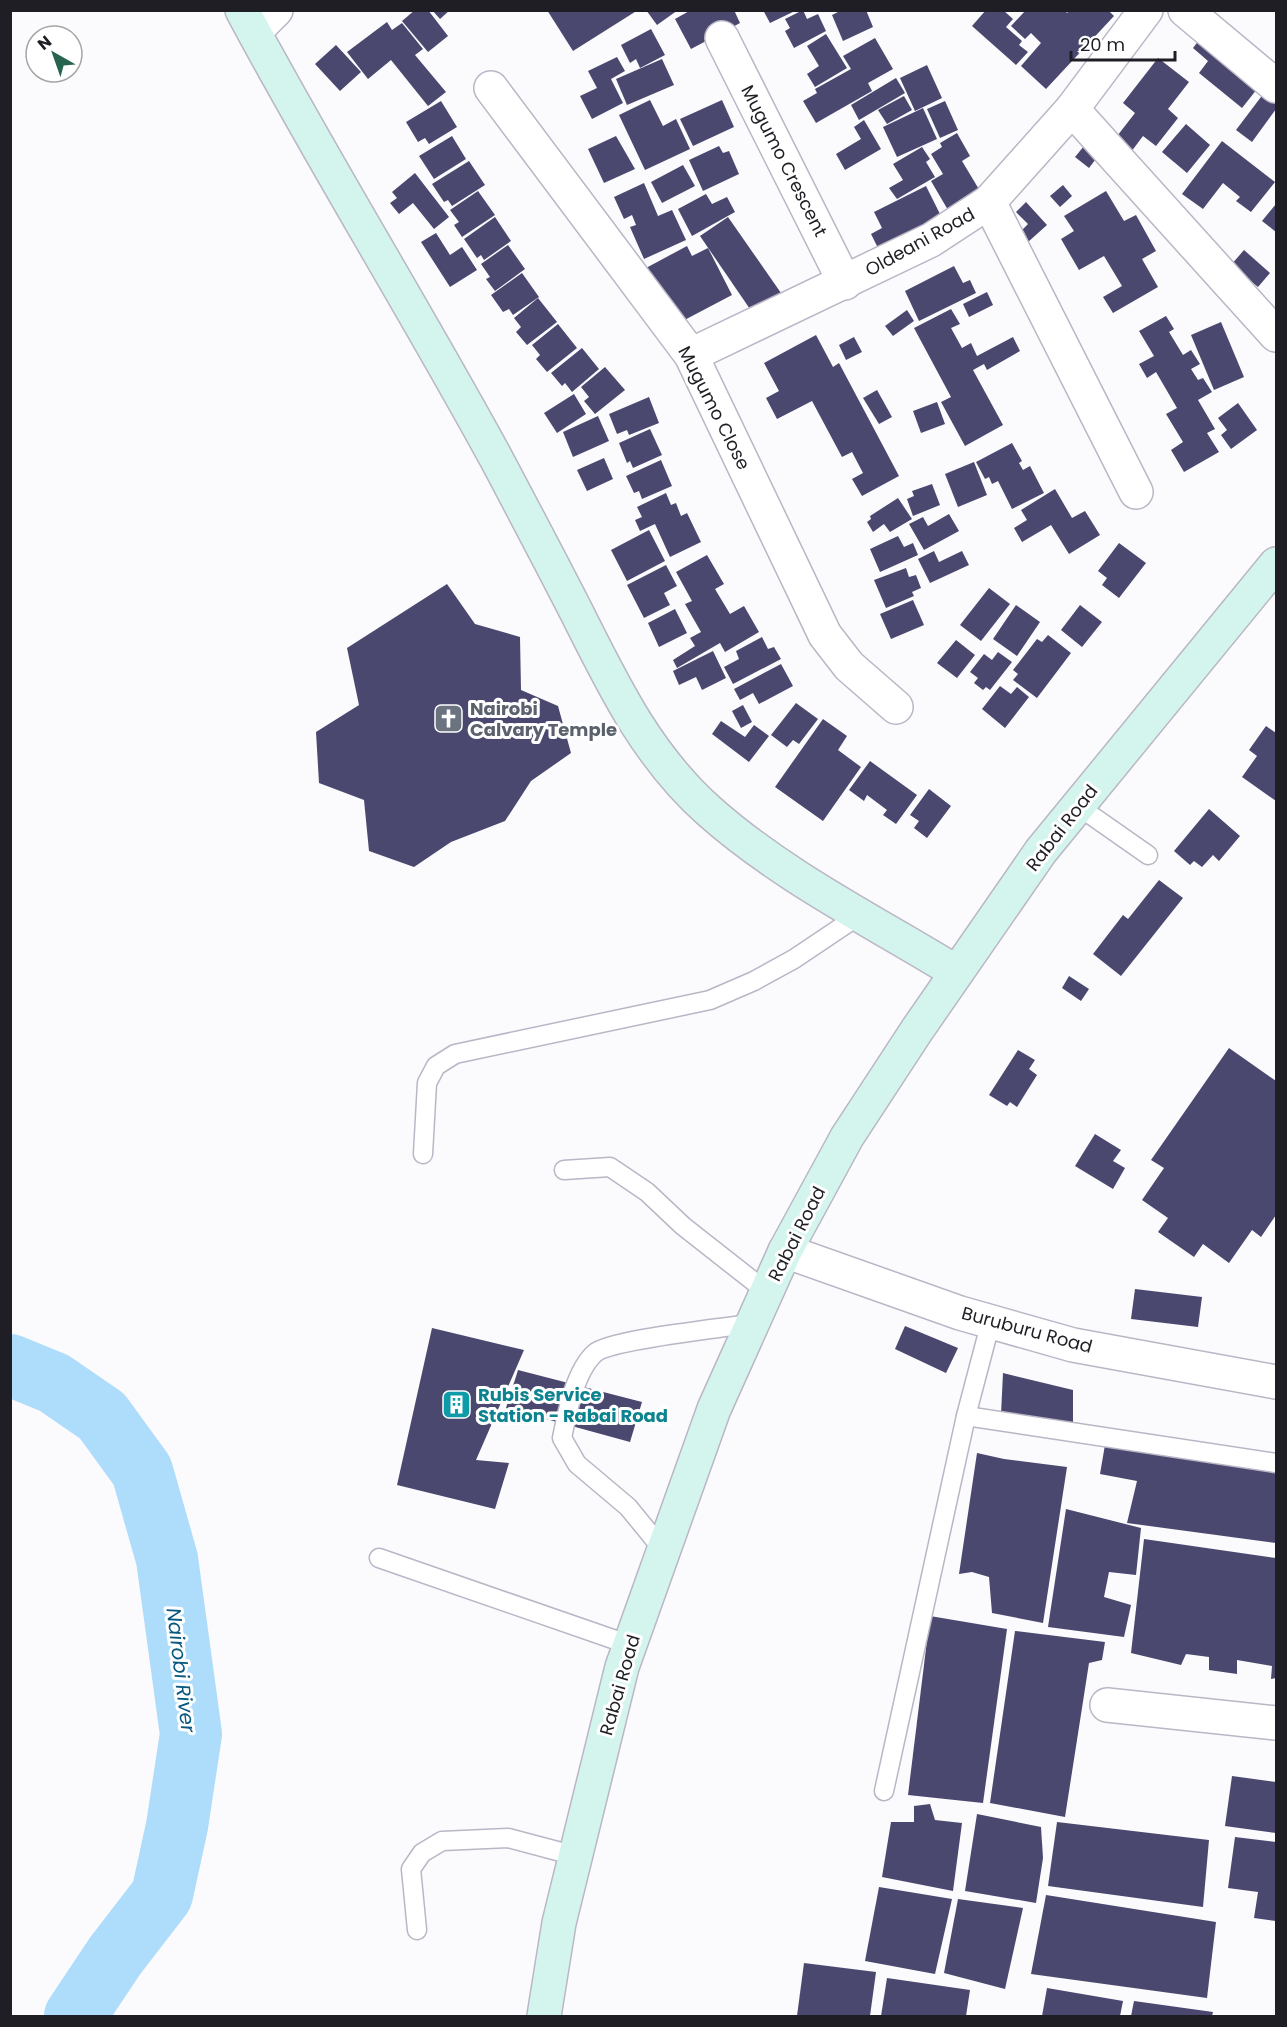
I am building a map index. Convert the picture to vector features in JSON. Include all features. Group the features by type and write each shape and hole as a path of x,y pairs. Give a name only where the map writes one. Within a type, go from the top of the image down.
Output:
{"main road":[{"path":"257,18 533,527 625,710 658,756 708,810 775,861 956,972"},
{"name":"Rabai Road","path":"544,2016 559,1923 630,1645 714,1409 785,1251 848,1137 956,972 1041,851 1276,564"}],"street":[{"name":"Oldeani Road","path":"691,355 931,240 989,202 1072,109 1146,10"},
{"path":"1185,10 1276,86"},
{"name":"Mugumo Crescent","path":"722,38 845,283"},
{"name":"Mugumo Close","path":"491,88 691,355 825,634 849,666 896,707"},
{"path":"1072,109 1276,334"},
{"path":"989,202 1136,492"},
{"name":"Buruburu Road","path":"785,1251 960,1313 1073,1345 1276,1382"},
{"path":"1107,1705 1276,1724"}],"lane":[{"path":"1078,806 1148,855"},
{"path":"423,1154 426,1083 436,1066 455,1054 710,1000 794,959 861,914"},
{"path":"564,1170 610,1167 647,1192 682,1226 767,1292"},
{"path":"884,1791 966,1416 991,1321"},
{"path":"664,1551 628,1507 577,1464 562,1438 579,1377 596,1353 626,1343 754,1323"},
{"path":"966,1416 1276,1463"},
{"path":"378,1558 630,1645"},
{"path":"417,1930 411,1869 422,1853 442,1841 508,1838 576,1856"}],"building":[{"path":"415,10 428,10 448,36 428,52 402,21"},
{"path":"432,10 450,10 440,19"},
{"path":"547,10 638,10 573,51"},
{"path":"646,10 678,10 657,25"},
{"path":"691,10 734,10 740,23 691,49 675,19"},
{"path":"763,10 797,10 770,23"},
{"path":"803,10 807,19 818,14 826,31 794,48 785,31 790,28 785,19"},
{"path":"842,10 866,10 873,27 843,41 832,15"},
{"path":"986,10 1003,10 1013,19 1006,27 1022,41 1019,45 1028,52 1016,65 972,26"},
{"path":"1026,10 1065,10 1067,13 1070,10 1108,10 1114,16 1046,89 1021,66 1041,43 1031,33 1025,39 1011,26"},
{"path":"387,22 392,30 402,23 423,49 415,55 446,92 428,106 391,60 368,79 347,52"},
{"path":"651,29 665,55 640,68 636,59 630,63 621,45"},
{"path":"826,34 847,68 815,87 807,74 819,66 807,46"},
{"path":"1202,36 1261,84 1242,108 1199,73 1208,61 1193,48"},
{"path":"875,38 893,69 868,83 872,91 816,123 803,101 817,93 815,89 851,69 843,56"},
{"path":"336,45 361,72 340,91 315,64"},
{"path":"617,57 625,71 611,79 623,103 592,119 580,96 597,88 588,71"},
{"path":"1158,58 1189,82 1168,109 1178,118 1156,146 1143,136 1131,152 1114,140 1135,113 1123,103"},
{"path":"662,59 674,85 627,105 616,79"},
{"path":"927,65 942,98 915,111 900,78"},
{"path":"896,78 905,93 859,120 851,105"},
{"path":"1264,93 1276,103 1276,109 1252,142 1236,130"},
{"path":"904,96 912,110 887,124 878,110"},
{"path":"650,100 663,126 676,119 690,149 645,170 619,115"},
{"path":"722,100 734,127 693,146 680,119"},
{"path":"441,101 457,127 429,144 425,138 418,142 406,122"},
{"path":"945,101 958,130 940,138 927,109"},
{"path":"923,108 937,139 897,157 883,127"},
{"path":"864,120 881,149 845,170 836,154 861,139 854,127"},
{"path":"1186,124 1210,145 1187,173 1162,152"},
{"path":"957,133 970,156 962,161 980,191 948,210 931,181 943,174 931,154 942,147 940,143"},
{"path":"452,136 466,159 434,179 419,156"},
{"path":"616,136 635,169 604,183 588,149"},
{"path":"1089,140 1102,151 1089,168 1075,157"},
{"path":"1222,141 1275,182 1251,212 1236,201 1240,197 1223,183 1203,209 1182,194"},
{"path":"719,146 723,153 729,151 739,174 703,191 689,160"},
{"path":"922,147 930,159 926,162 935,177 897,199 889,188 903,180 893,164"},
{"path":"469,161 485,185 452,206 448,200 444,202 432,184"},
{"path":"683,165 695,186 662,203 651,182"},
{"path":"415,173 449,217 434,229 413,203 399,214 390,203 397,198 392,192"},
{"path":"644,183 658,216 672,210 686,240 644,259 630,227 636,225 632,215 624,219 614,197"},
{"path":"1063,185 1072,196 1060,207 1050,196"},
{"path":"926,186 945,224 882,256 871,234 882,228 874,212"},
{"path":"478,191 495,215 462,237 454,225 459,222 450,210"},
{"path":"1106,191 1124,221 1136,215 1156,251 1142,259 1158,287 1113,313 1103,297 1122,286 1104,256 1079,270 1061,239 1074,231 1064,216"},
{"path":"706,194 712,204 727,197 735,212 692,236 678,209"},
{"path":"1026,202 1047,225 1028,242 1019,233 1028,224 1016,212"},
{"path":"1276,204 1276,232 1262,221"},
{"path":"495,217 511,241 484,260 481,255 477,258 464,239"},
{"path":"728,217 781,293 752,312 700,236"},
{"path":"436,233 450,255 462,247 477,270 450,287 421,242"},
{"path":"508,245 525,269 495,291 486,279 490,277 481,264"},
{"path":"687,246 692,256 708,248 732,295 675,325 646,268"},
{"path":"1244,250 1270,273 1258,287 1231,265"},
{"path":"954,266 963,283 970,280 976,293 919,321 905,291"},
{"path":"522,273 539,297 513,315 509,309 503,312 491,295"},
{"path":"987,292 993,305 969,317 963,304"},
{"path":"538,298 557,322 527,345 516,332 521,327 514,318"},
{"path":"951,309 960,324 951,328 962,348 971,343 977,356 1013,337 1020,351 987,370 984,364 973,370 1003,425 965,446 941,402 951,397 914,328"},
{"path":"907,310 914,321 893,336 885,326"},
{"path":"1166,316 1174,329 1169,332 1183,355 1191,350 1200,364 1191,369 1198,380 1203,378 1212,392 1198,400 1215,429 1207,433 1219,452 1184,472 1171,450 1183,442 1166,414 1177,408 1156,372 1147,378 1139,364 1154,356 1139,331"},
{"path":"1221,322 1244,377 1214,390 1191,335"},
{"path":"558,324 577,348 547,372 536,359 540,355 532,345"},
{"path":"816,335 833,367 839,363 899,476 862,496 852,479 863,473 852,452 842,457 812,401 777,419 766,398 779,391 764,363"},
{"path":"854,337 862,352 846,360 839,345"},
{"path":"582,348 599,369 572,392 565,383 562,386 551,373"},
{"path":"605,367 625,390 595,414 584,401 589,397 581,387"},
{"path":"877,390 892,417 879,424 863,398"},
{"path":"574,394 586,414 557,433 544,413"},
{"path":"649,397 659,423 629,435 627,430 617,434 609,414"},
{"path":"937,402 945,424 921,433 913,411"},
{"path":"1238,403 1257,430 1231,449 1221,435 1227,430 1218,418"},
{"path":"598,416 609,441 573,457 563,432"},
{"path":"650,429 662,455 633,468 630,461 627,463 619,443"},
{"path":"1012,443 1022,461 1019,463 1023,470 1030,466 1044,493 1012,509 998,481 992,484 989,477 985,479 976,462"},
{"path":"604,458 613,479 587,491 577,470"},
{"path":"661,460 672,486 642,499 639,491 634,493 626,476"},
{"path":"974,462 987,495 958,507 945,474"},
{"path":"932,484 940,505 913,516 907,499 914,496 912,491"},
{"path":"1055,489 1072,518 1085,511 1100,535 1069,554 1051,525 1022,542 1014,528 1027,520 1021,510"},
{"path":"666,493 671,505 676,503 681,516 687,513 701,542 670,557 655,524 640,531 635,520 642,517 637,507"},
{"path":"898,498 912,519 890,532 884,524 873,532 867,522 871,519 870,516"},
{"path":"949,514 959,531 924,550 909,524 923,517 928,526"},
{"path":"649,530 665,561 627,581 611,550"},
{"path":"898,536 904,547 913,543 918,555 880,572 870,549"},
{"path":"1119,543 1146,563 1119,598 1102,585 1107,578 1098,571"},
{"path":"934,551 939,562 962,551 969,565 930,583 918,559"},
{"path":"707,555 724,584 715,589 730,614 744,606 759,632 725,652 720,643 677,668 673,660 695,646 690,638 701,632 685,604 692,601 676,572"},
{"path":"666,565 677,586 664,593 670,605 644,618 627,585"},
{"path":"906,568 909,577 916,575 921,588 912,592 914,596 886,608 874,580"},
{"name":"Nairobi Calvary Temple","path":"447,584 475,624 520,637 521,690 558,706 571,753 531,781 505,821 451,842 414,867 369,851 364,800 319,783 316,732 359,705 347,648"},
{"path":"989,588 1010,604 981,641 960,625"},
{"path":"913,600 924,625 891,639 880,614"},
{"path":"1016,605 1040,622 1017,656 993,639"},
{"path":"1080,605 1102,622 1082,647 1061,630"},
{"path":"675,609 687,633 659,647 648,623"},
{"path":"1048,635 1071,653 1037,698 1013,680 1018,674 1013,670 1037,639 1042,642"},
{"path":"762,637 768,649 774,647 781,659 733,684 724,667 739,659 736,651"},
{"path":"956,640 975,655 957,678 937,663"},
{"path":"713,651 726,678 702,690 696,677 679,685 673,671"},
{"path":"998,652 1012,662 990,690 986,687 983,690 974,683 978,678 970,672 984,654 992,660"},
{"path":"781,664 793,686 759,704 753,693 740,700 734,689"},
{"path":"1000,686 1011,694 1017,687 1029,697 1005,728 982,709"},
{"path":"796,703 818,719 799,744 793,740 787,747 771,735"},
{"path":"743,705 752,722 741,728 732,711"},
{"path":"823,719 847,736 838,750 861,767 823,821 775,787"},
{"path":"721,721 745,737 754,725 769,736 749,762 712,734"},
{"path":"1266,726 1276,733 1276,801 1242,777 1257,756 1249,750"},
{"path":"870,761 917,795 896,824 883,815 887,810 867,795 864,801 849,790"},
{"path":"929,789 951,806 927,838 914,828 919,821 910,815"},
{"path":"1209,809 1240,836 1219,861 1213,855 1202,867 1194,861 1190,865 1174,851"},
{"path":"1159,880 1183,898 1121,976 1093,954 1123,915 1128,919"},
{"path":"1069,976 1089,989 1081,1001 1062,988"},
{"path":"1229,1048 1276,1081 1276,1215 1261,1237 1252,1230 1229,1263 1203,1244 1194,1257 1158,1232 1168,1218 1142,1200 1164,1168 1151,1160"},
{"path":"1018,1050 1035,1060 1029,1069 1037,1075 1017,1107 1010,1102 1007,1106 989,1095"},
{"path":"1095,1134 1121,1150 1113,1161 1125,1168 1113,1189 1075,1166"},
{"path":"1135,1289 1202,1297 1198,1327 1131,1319"},
{"path":"905,1326 958,1348 946,1373 895,1349"},
{"name":"Rubis Service Station - Rabai Road","path":"432,1328 524,1350 476,1460 509,1463 495,1509 397,1485"},
{"path":"518,1370 642,1402 630,1442 506,1408"},
{"path":"1003,1373 1073,1390 1073,1431 1001,1414"},
{"path":"1106,1439 1276,1468 1276,1543 1127,1523 1137,1481 1100,1474"},
{"path":"977,1453 1067,1467 1043,1623 992,1613 989,1577 972,1572 959,1574"},
{"path":"1066,1509 1141,1528 1136,1575 1109,1572 1104,1597 1131,1605 1124,1637 1048,1627"},
{"path":"1144,1539 1276,1558 1276,1678 1271,1679 1272,1666 1237,1660 1237,1674 1209,1670 1209,1657 1186,1654 1181,1665 1131,1653"},
{"path":"930,1616 1007,1629 983,1803 908,1795"},
{"path":"1015,1631 1105,1642 1102,1660 1089,1663 1065,1817 990,1803"},
{"path":"1232,1776 1276,1782 1276,1833 1225,1826"},
{"path":"930,1804 935,1820 962,1823 953,1891 882,1877 891,1822 914,1822 914,1806"},
{"path":"977,1814 1041,1827 1043,1858 1036,1903 965,1891"},
{"path":"1057,1822 1209,1840 1203,1907 1048,1886"},
{"path":"1235,1837 1276,1842 1276,1921 1254,1918 1258,1892 1228,1888"},
{"path":"879,1887 952,1899 935,1974 865,1961"},
{"path":"1046,1895 1216,1922 1207,1998 1031,1974"},
{"path":"958,1899 1023,1908 1005,1989 944,1973"},
{"path":"804,1963 876,1972 870,2016 797,2016"},
{"path":"887,1978 970,1990 966,2016 881,2016"},
{"path":"1047,1988 1123,2001 1120,2016 1042,2016"},
{"path":"1134,2001 1213,2012 1212,2016 1131,2016"}],"waterway":[{"name":"Nairobi River","path":"10,1365 54,1383 102,1416 142,1471 167,1559 191,1734 177,1826 162,1895 115,1956 75,2016"}],"place":[{"name":"Nairobi Calvary Temple","path":"449,719"},
{"name":"Rubis Service Station - Rabai Road","path":"457,1405"}]}
